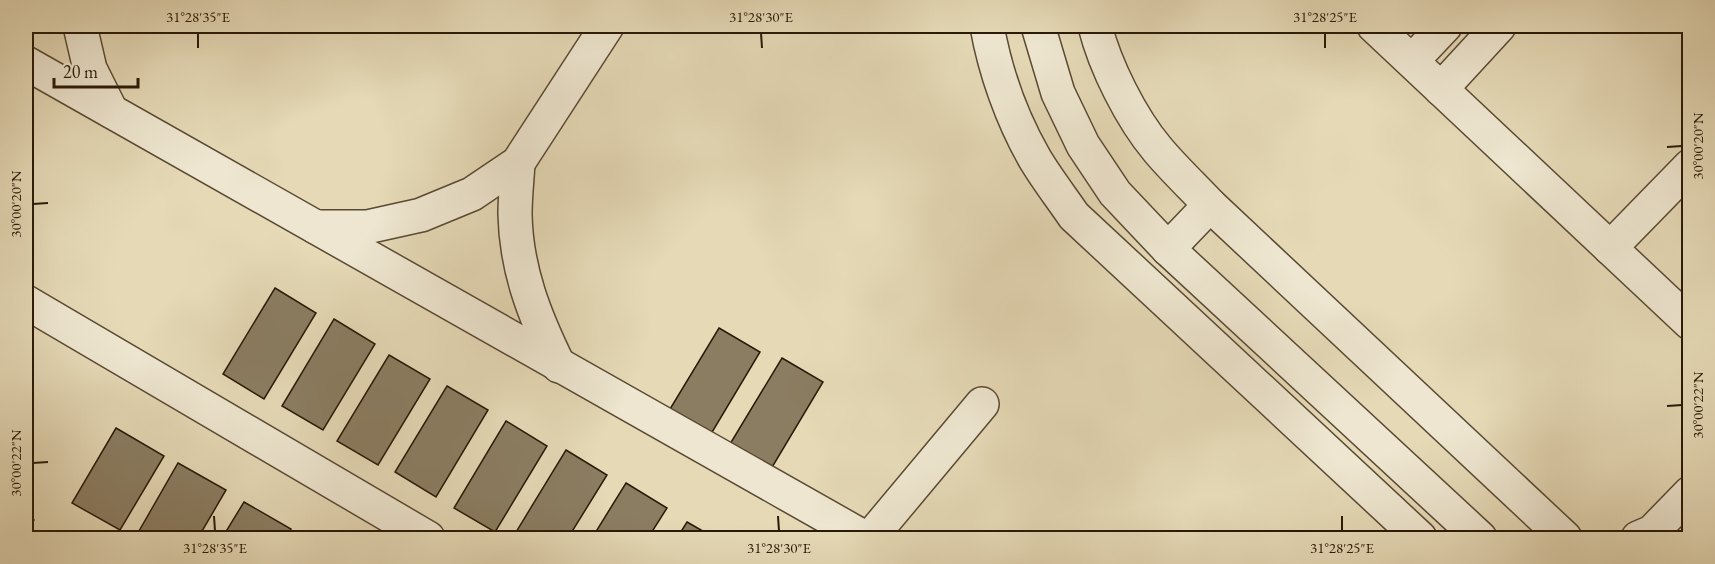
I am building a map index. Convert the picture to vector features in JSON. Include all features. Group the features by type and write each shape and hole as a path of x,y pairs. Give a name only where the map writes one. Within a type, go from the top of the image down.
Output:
{"street":[{"path":"80,26 90,69 111,111"},
{"path":"314,227 367,227 421,215 472,194 518,163 607,26"},
{"path":"1095,26 1099,42 1124,98 1157,149 1210,205 1565,538"},
{"path":"1374,26 1689,323"},
{"path":"1412,61 1445,26"},
{"path":"1441,89 1499,26"},
{"path":"1420,538 1398,526 1074,216 1035,159 1013,114 989,36 1039,32 1058,93 1083,145 1115,193 1168,249 1480,538"},
{"path":"26,63 867,538 982,404"},
{"path":"518,163 515,215 521,268 536,318 559,366"},
{"path":"1610,248 1689,166"},
{"path":"1168,249 1210,205"},
{"path":"26,303 428,538"},
{"path":"1638,538 1652,532 1689,493"}],"building":[{"path":"275,288 316,313 264,399 223,374"},
{"path":"334,319 375,344 323,430 282,406"},
{"path":"719,328 760,352 708,439 667,414"},
{"path":"389,355 430,379 378,465 337,441"},
{"path":"782,358 823,382 771,469 730,444"},
{"path":"447,386 488,410 436,497 395,472"},
{"path":"506,421 547,446 495,532 454,508"},
{"path":"116,428 164,456 120,530 72,503"},
{"path":"566,450 607,475 568,538 513,537"},
{"path":"178,463 226,490 198,538 135,538"},
{"path":"626,483 667,508 648,538 592,538"},
{"path":"244,502 291,529 286,538 222,538"},
{"path":"26,515 34,520 26,535"},
{"path":"687,522 715,538 677,538"}]}
